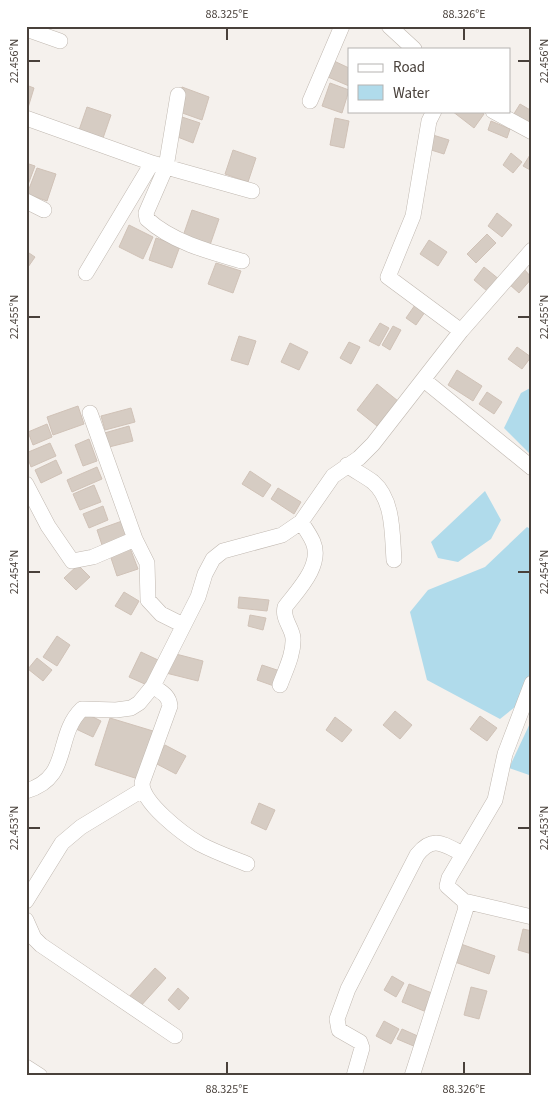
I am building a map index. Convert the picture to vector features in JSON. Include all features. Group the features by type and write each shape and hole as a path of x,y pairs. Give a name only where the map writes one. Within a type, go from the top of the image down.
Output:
{"street":[{"path":"310,101 342,26"},
{"path":"389,26 413,48"},
{"path":"26,29 60,41"},
{"path":"178,95 146,213 147,219 165,232 204,250 242,261"},
{"path":"434,112 429,121 412,216 388,278 461,331"},
{"path":"495,112 532,132"},
{"path":"26,118 159,165 252,191"},
{"path":"86,273 159,165"},
{"path":"26,201 44,210"},
{"path":"26,791 37,788 50,778 62,757 74,717 82,709 131,708 139,703 153,686 198,597 212,559 224,551 282,535 301,522 333,476 359,458 373,444 461,331 532,250"},
{"path":"424,380 532,468"},
{"path":"90,413 135,539 148,563 148,600 161,614 183,625"},
{"path":"347,465 373,482 385,499 389,513 394,560"},
{"path":"26,484 48,526 72,561 93,557 135,539"},
{"path":"280,686 290,655 293,637 284,613 316,559 313,541 301,522"},
{"path":"532,683 505,754 495,800 449,878 447,886 464,901 532,917"},
{"path":"153,686 170,699 170,706 142,783 142,790 145,796 159,811 200,843 247,864"},
{"path":"26,901 62,843 81,827 142,790"},
{"path":"354,1076 362,1048 360,1042 339,1030 337,1019 358,967 417,855 425,845 434,842 443,844 463,854"},
{"path":"410,1075 463,918 466,908 464,901"},
{"path":"26,920 34,938 41,945 175,1036"},
{"path":"26,1067 40,1076"}],"water":[{"path":"532,387 532,456 504,428 521,393"},
{"path":"485,491 501,520 491,539 458,562 438,558 431,542"},
{"path":"527,527 532,530 532,674 520,703 500,719 427,680 410,612 428,590 485,567"},
{"path":"532,719 532,776 509,768"}],"building":[{"path":"334,61 348,68 348,86 328,77"},
{"path":"330,83 348,90 342,113 322,106"},
{"path":"26,85 34,88 27,111 26,111"},
{"path":"182,87 209,97 202,120 174,110"},
{"path":"520,104 532,111 532,124 512,117"},
{"path":"87,107 111,115 102,141 78,133"},
{"path":"453,112 481,112 484,114 474,128"},
{"path":"176,115 200,123 193,143 170,134"},
{"path":"335,118 349,121 344,148 330,145"},
{"path":"491,121 510,129 507,138 488,130"},
{"path":"433,135 449,140 444,154 428,149"},
{"path":"233,150 256,158 248,182 225,174"},
{"path":"511,153 522,162 513,173 503,165"},
{"path":"530,155 532,157 532,171 523,166"},
{"path":"26,163 35,166 26,190"},
{"path":"37,168 56,174 47,201 27,194"},
{"path":"192,210 219,219 210,245 183,236"},
{"path":"497,213 512,225 502,237 488,226"},
{"path":"129,225 153,237 143,259 119,247"},
{"path":"487,234 496,243 476,263 467,254"},
{"path":"156,238 180,246 172,268 149,260"},
{"path":"429,240 447,252 438,266 420,254"},
{"path":"26,251 35,257 26,270"},
{"path":"216,263 241,271 233,293 208,284"},
{"path":"484,267 500,280 487,291 474,280"},
{"path":"523,268 532,278 519,293 509,284"},
{"path":"415,305 425,312 416,325 406,318"},
{"path":"380,323 389,328 379,346 369,341"},
{"path":"393,326 401,330 390,350 382,345"},
{"path":"239,336 256,341 248,365 231,360"},
{"path":"349,342 360,347 351,364 340,358"},
{"path":"290,343 308,352 299,370 281,362"},
{"path":"517,347 531,357 522,369 508,359"},
{"path":"457,370 482,386 473,401 448,385"},
{"path":"377,384 398,401 377,426 357,410"},
{"path":"487,392 502,402 494,414 479,404"},
{"path":"78,406 84,424 53,435 47,417"},
{"path":"131,408 135,422 105,430 101,416"},
{"path":"47,424 52,437 33,445 28,432"},
{"path":"129,426 133,441 105,448 101,434"},
{"path":"89,439 97,461 83,466 75,445"},
{"path":"50,443 56,456 31,467 26,453"},
{"path":"56,460 62,473 41,483 35,470"},
{"path":"97,467 102,479 72,492 67,480"},
{"path":"250,471 271,485 263,497 242,484"},
{"path":"94,485 101,502 80,510 73,494"},
{"path":"278,488 301,502 294,514 271,499"},
{"path":"103,506 108,520 89,528 83,514"},
{"path":"122,521 128,539 103,548 97,530"},
{"path":"130,548 138,569 117,576 110,555"},
{"path":"78,565 90,577 76,590 64,578"},
{"path":"124,592 139,601 131,615 115,606"},
{"path":"239,597 269,600 267,611 238,608"},
{"path":"250,615 266,618 263,630 248,626"},
{"path":"57,636 70,645 57,666 43,657"},
{"path":"141,652 158,660 147,685 129,677"},
{"path":"172,653 203,661 198,681 166,673"},
{"path":"37,658 52,670 43,681 28,669"},
{"path":"262,665 280,671 274,686 257,680"},
{"path":"395,711 412,725 400,739 383,725"},
{"path":"85,713 101,721 93,737 76,729"},
{"path":"480,716 497,728 487,741 470,729"},
{"path":"335,717 352,730 342,742 326,730"},
{"path":"110,718 153,731 138,779 95,765"},
{"path":"165,745 186,756 176,774 155,763"},
{"path":"259,803 275,810 266,830 251,823"},
{"path":"523,929 532,931 532,954 518,950"},
{"path":"458,943 495,956 489,974 452,961"},
{"path":"155,968 166,978 139,1008 128,998"},
{"path":"392,976 404,983 396,997 384,990"},
{"path":"409,984 432,993 424,1011 402,1002"},
{"path":"471,987 487,991 479,1019 464,1015"},
{"path":"178,988 189,998 179,1010 168,1000"},
{"path":"384,1021 399,1029 391,1044 376,1036"},
{"path":"402,1029 420,1037 416,1047 397,1039"}]}
